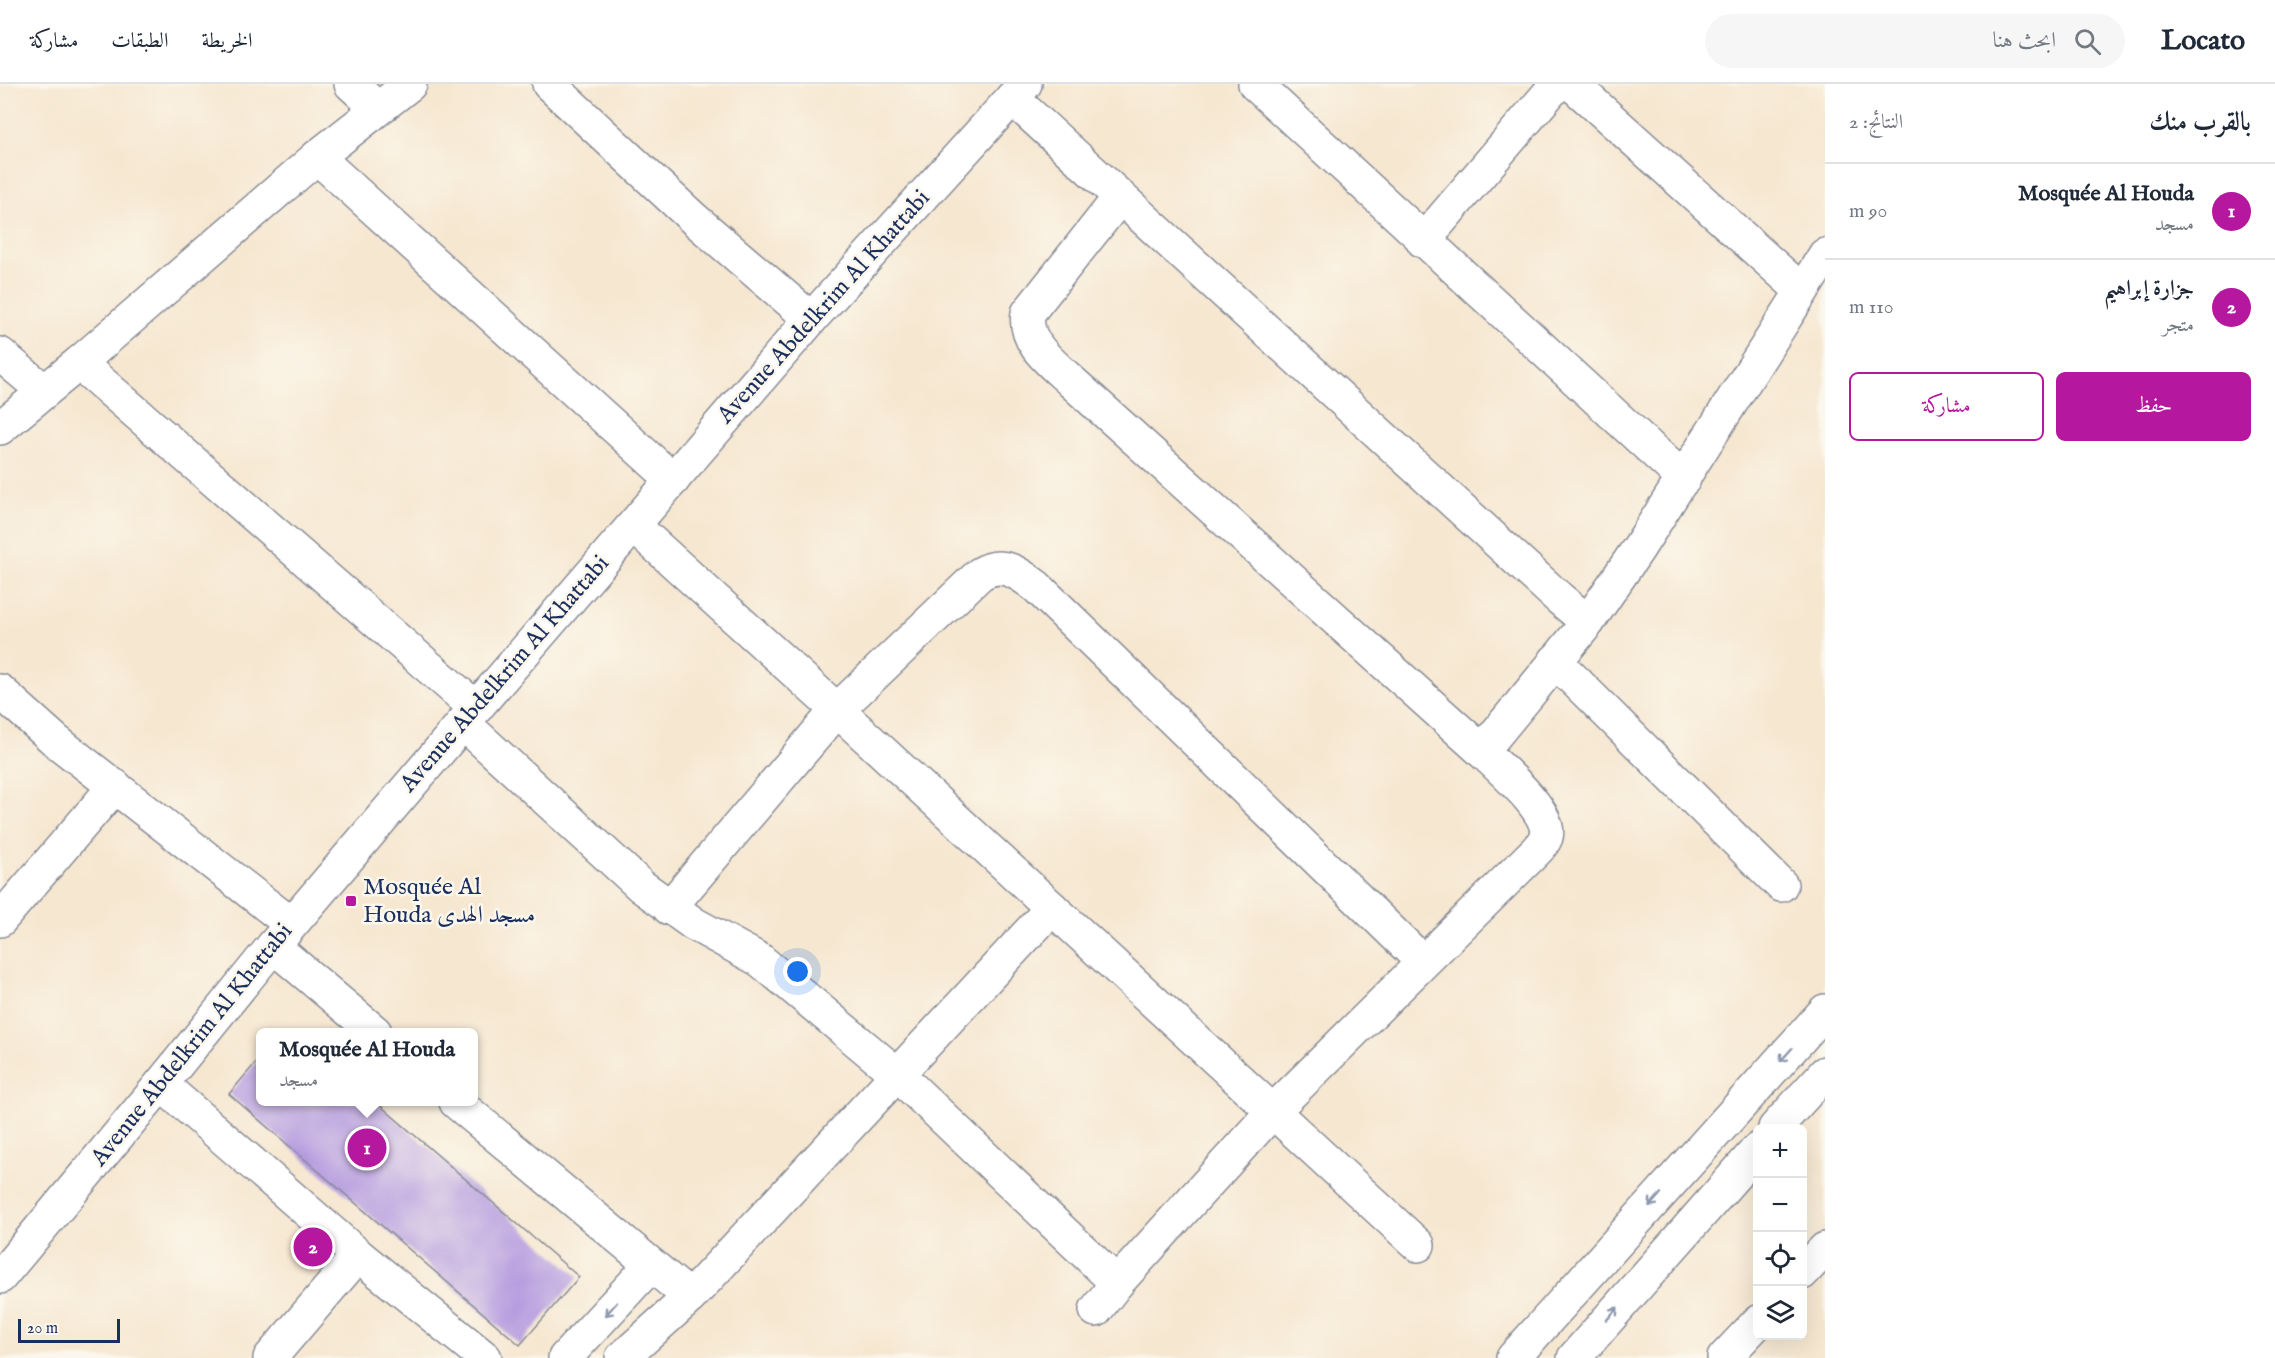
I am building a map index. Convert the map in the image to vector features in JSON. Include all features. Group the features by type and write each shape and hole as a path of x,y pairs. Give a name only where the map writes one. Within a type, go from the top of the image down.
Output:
{"street":[{"path":"351,84 377,108"},
{"path":"0,428 79,363 317,157 410,84"},
{"path":"549,84 693,218 811,319"},
{"path":"1255,84 1684,479"},
{"path":"1423,240 1557,84"},
{"path":"1572,84 1802,291"},
{"path":"1018,91 1120,197 1588,622"},
{"name":"Avenue Abdelkrim Al Khattabi","path":"0,1277 282,935 469,716 811,319 1018,91"},
{"path":"317,157 673,480"},
{"path":"1096,1310 1117,1283 1273,1111 1535,852 1547,834 1539,810 1482,751 1037,348 1026,322 1028,313 1120,197"},
{"path":"1482,751 1588,622 1684,479 1825,255"},
{"path":"0,354 44,391"},
{"path":"79,363 469,716 641,886 669,908 760,960 898,1075 1117,1283"},
{"path":"634,525 1418,1245"},
{"path":"669,908 837,710 980,574 988,568 1006,567 1037,587 1424,962"},
{"path":"1556,661 1781,885"},
{"path":"0,691 56,741 115,786 282,935 371,1028"},
{"path":"0,920 115,786"},
{"path":"622,1358 690,1297 1052,908"},
{"path":"1513,1358 1825,1011"},
{"path":"161,1084 358,1255 485,1358"},
{"path":"1780,1124 1820,1088"},
{"path":"462,1106 650,1266 690,1297"},
{"path":"1574,1358 1753,1155"},
{"path":"1807,1269 1825,1249"},
{"path":"270,1358 358,1255"},
{"path":"565,1358 650,1266"},
{"path":"1724,1358 1753,1327"}],"building":[{"path":"256,1063 256,1106 381,1106 579,1277 520,1345 229,1094"}],"place":[{"name":"Mosquée Al Houda مسجد الهدى","path":"351,901"},
{"name":"Mosquée Al Houda","path":"367,1148"},
{"name":"جزارة إبراهيم","path":"313,1247"}]}
